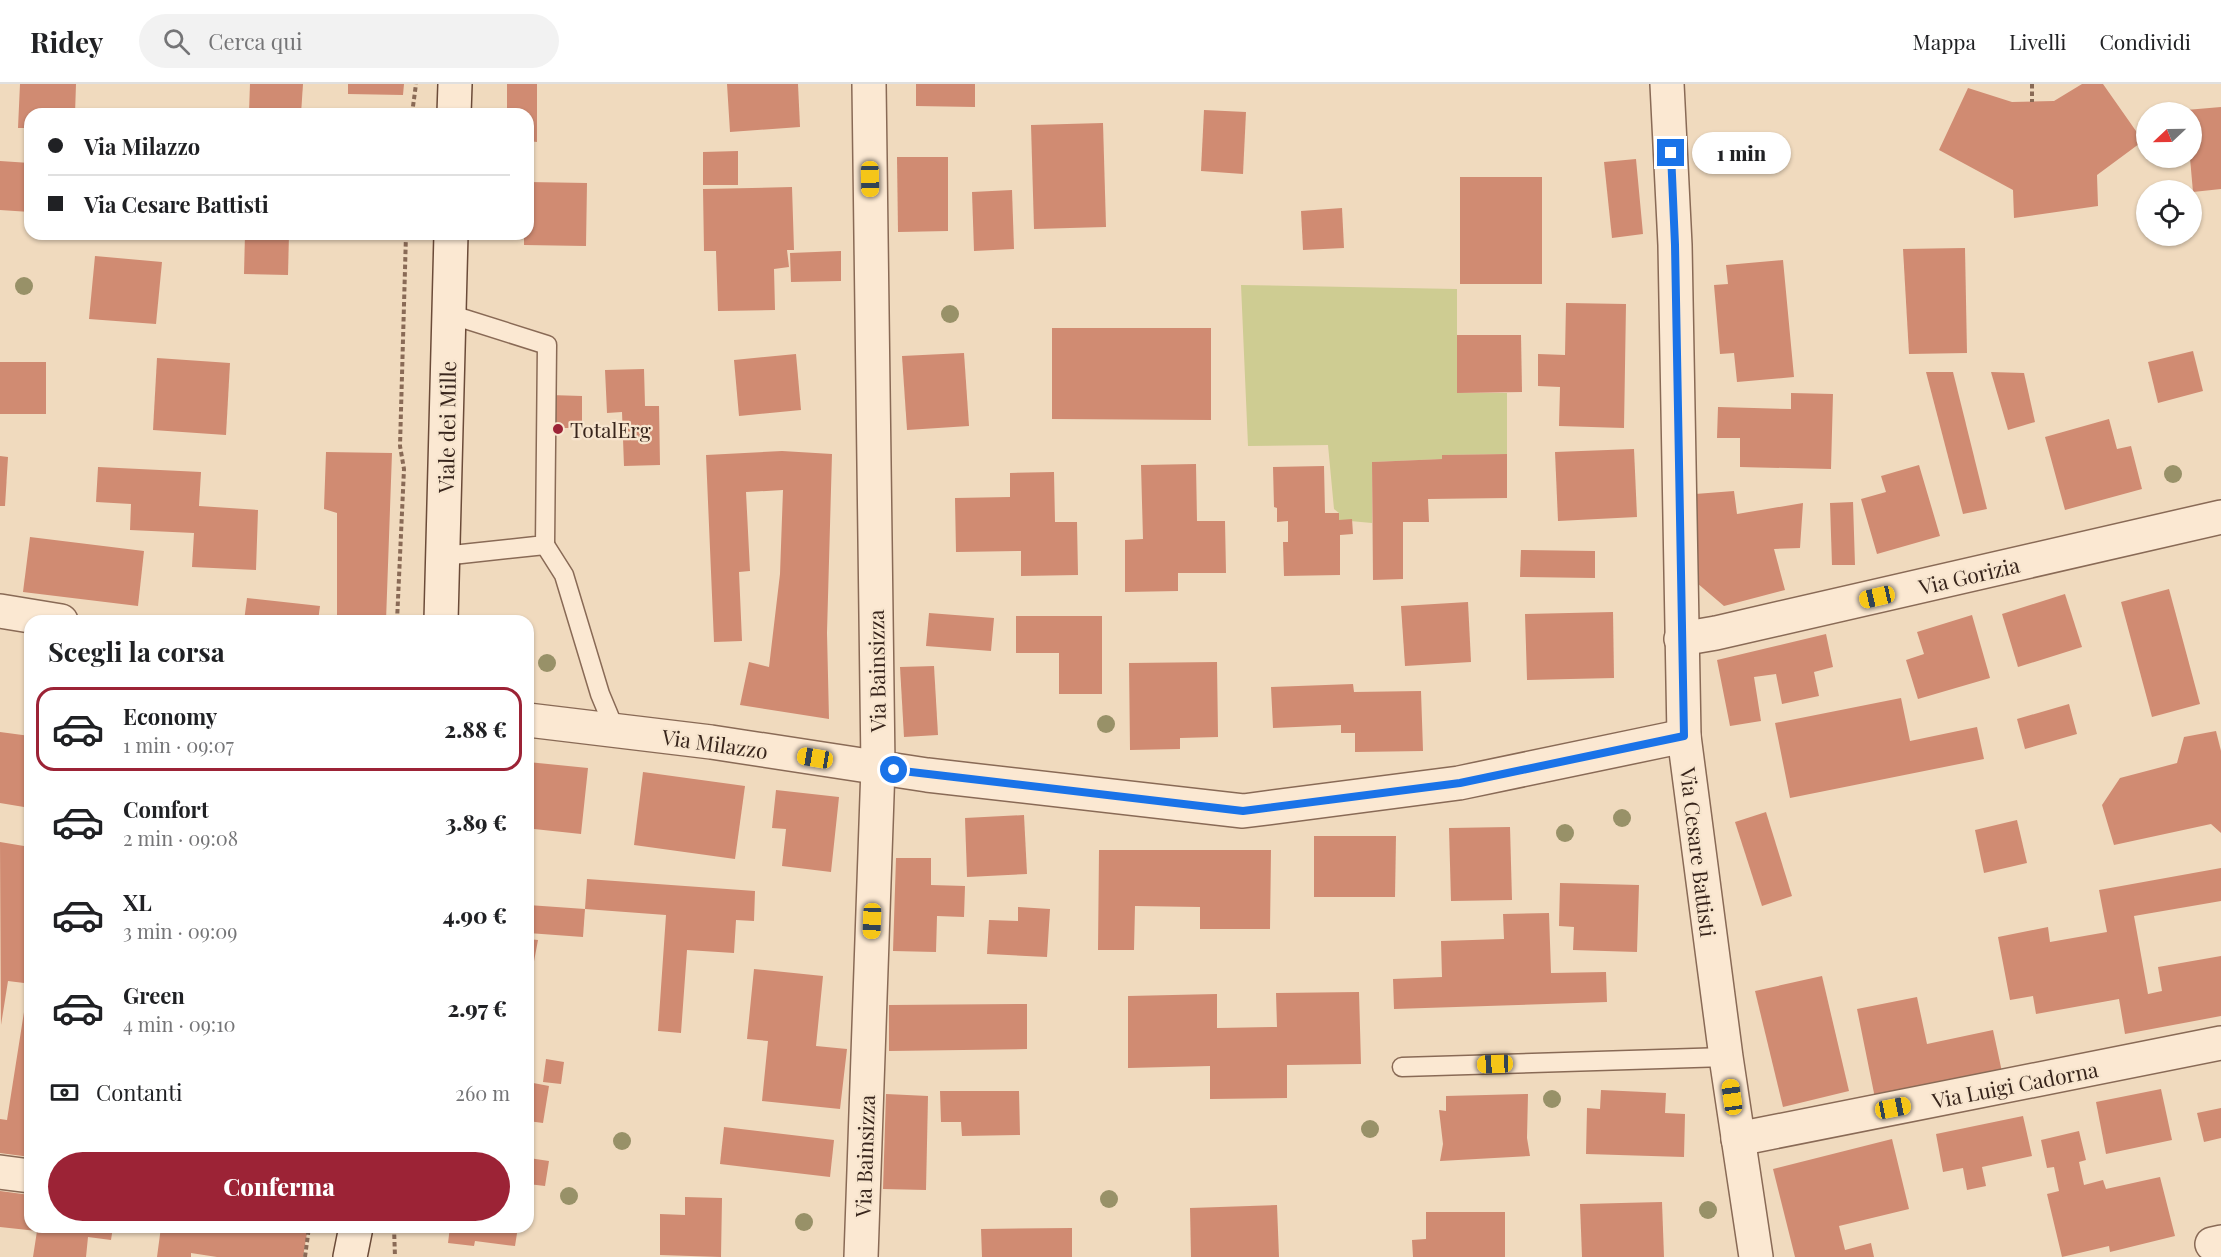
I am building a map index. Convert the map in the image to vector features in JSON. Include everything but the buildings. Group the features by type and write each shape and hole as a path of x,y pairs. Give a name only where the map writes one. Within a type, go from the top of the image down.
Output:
{"street":[{"path":"454,108 455,84"},
{"name":"Via Bainsizza","path":"861,1257 878,767 868,84"},
{"name":"Via Cesare Battisti","path":"1667,84 1675,256 1684,736 1726,1057 1756,1257"},
{"name":"Viale dei Mille","path":"441,615 451,240"},
{"name":"Via Gorizia","path":"1681,639 1716,633 2221,517"},
{"path":"0,612 24,616"},
{"name":"Via Milazzo","path":"534,721 711,742 878,767 1243,811 1460,783 1684,736"},
{"name":"Via Luigi Cadorna","path":"1738,1139 2221,1043"},
{"path":"0,1172 24,1175"},
{"path":"350,1257 356,1233"},
{"path":"358,1233 358,1257"}],"lane":[{"path":"449,314 548,345 545,545 564,575 600,694 615,730"},
{"path":"443,556 545,545"},
{"path":"1402,1067 1726,1057"}],"path":[{"path":"413,108 416,84"},
{"path":"2032,84 2032,102"},
{"path":"397,615 404,470 400,423 406,240"},
{"path":"305,1257 308,1233"},
{"path":"394,1233 395,1257"}],"shaded area":[{"path":"1241,285 1457,289 1457,393 1507,393 1507,454 1442,455 1442,459 1372,462 1372,523 1339,520 1339,513 1334,509 1328,445 1248,446"}],"place":[{"name":"TotalErg","path":"558,429"}],"route":[{"path":"894,770 1243,811 1460,783 1684,736 1675,245 1671,153"}]}
